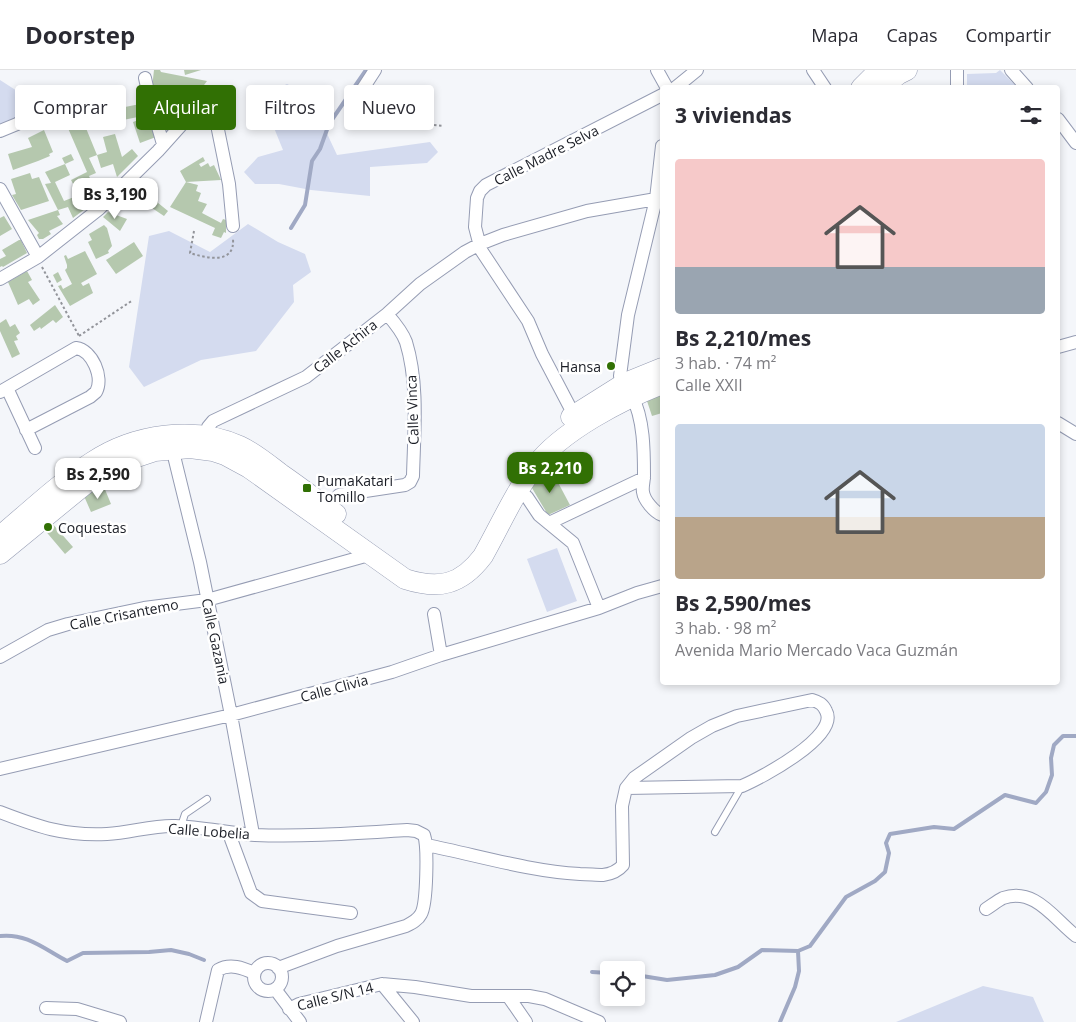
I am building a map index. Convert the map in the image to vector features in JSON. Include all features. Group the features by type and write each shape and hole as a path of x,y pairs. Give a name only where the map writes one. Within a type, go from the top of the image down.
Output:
{"main road":[{"path":"864,85 879,70"},
{"path":"885,85 898,74 908,70"},
{"path":"0,536 93,461 124,446 154,438 178,442 190,448 213,452 235,460 373,549 422,571 443,570 461,562 469,552 520,463 550,432 578,421 660,369"},
{"path":"628,390 660,384"},
{"path":"0,554 88,482 116,465 178,442 206,436 224,440 258,456 328,508 373,549 399,576 427,586 453,581 473,569 483,556 535,466 578,421"}],"street":[{"path":"365,85 375,70"},
{"path":"657,70 665,85"},
{"path":"679,85 697,70"},
{"path":"813,70 822,85"},
{"path":"957,70 957,85"},
{"path":"1011,70 1024,85"},
{"path":"145,78 163,144"},
{"name":"Calle Madre Selva","path":"578,421 542,354 528,321 481,250 475,227 477,198 480,191 486,185 660,96"},
{"path":"0,279 38,256 99,210 199,104 206,102 214,110 229,184 233,226"},
{"path":"1060,122 1076,143"},
{"path":"0,131 15,125"},
{"path":"660,180 659,197 628,315 620,376 636,404 641,428 643,494 653,509 660,514"},
{"path":"0,189 38,256"},
{"name":"Calle Achira","path":"206,436 208,427 213,421 306,377 387,314 420,284 465,252 480,244 559,218 659,197"},
{"path":"0,200 19,221"},
{"name":"Calle Vinca","path":"328,508 338,494 406,485 413,476 413,381 405,342 396,324 387,314"},
{"path":"26,430 90,397 96,392 98,373 78,342 3,390 35,448"},
{"path":"1060,346 1076,342"},
{"path":"1060,424 1076,434"},
{"name":"Calle Gazania","path":"178,442 174,456 200,562 253,834"},
{"path":"550,523 644,478"},
{"path":"519,492 527,497 539,514 573,543 599,608"},
{"name":"Calle Crisantemo","path":"0,657 48,630 68,624 144,608 207,600 373,549"},
{"name":"Calle Clivia","path":"0,769 231,715 392,672 441,655 599,608 637,593 660,587"},
{"path":"434,614 441,655"},
{"path":"278,968 281,979 275,989 267,991 259,988 254,982 254,973 259,967 266,964 278,968 337,946 406,926 416,921 421,914 424,901 426,845 564,873 603,875 619,870 623,865 622,806 626,788 634,778 690,738 712,726 737,716 812,700 823,705 828,714 828,720 823,732 807,747 755,780 742,786 626,788"},
{"name":"Calle Lobelia","path":"0,812 44,829 73,834 108,834 172,826 231,833 285,836 408,830 421,832 424,835 426,845"},
{"path":"231,833 231,839 251,893 256,898 282,904 351,913"},
{"path":"986,909 1002,899 1022,896 1043,905 1063,926 1076,936"},
{"path":"206,1022 218,970 231,966 254,973"},
{"path":"382,984 413,1022"},
{"name":"Calle S/N 14","path":"290,1009 299,1004 382,984 471,996 529,996 545,999 599,1022"},
{"path":"275,989 300,1022"},
{"path":"508,996 526,1022"},
{"path":"46,1008 77,1009 120,1022"}],"lane":[{"path":"715,832 742,786"},
{"path":"181,826 185,814 207,799"}],"path":[{"path":"434,125 443,126"},
{"path":"194,232 190,253 204,258 220,258 227,255 234,245 233,226"},
{"path":"38,256 78,342 133,300"}],"shaded area":[{"path":"1000,70 1015,85 967,85 967,74 996,73"},
{"path":"0,80 15,90 15,121 0,127"},
{"path":"275,130 325,130 337,155 430,142 438,152 427,163 370,167 370,196 311,190 279,184 255,184 244,172 258,157 283,150"},
{"path":"248,224 278,242 305,254 311,272 293,285 294,302 256,351 201,360 144,387 129,367 149,236 169,231 210,252"},
{"path":"557,548 577,601 547,612 527,559"},
{"path":"983,986 1033,997 1044,1022 896,1022"}],"building":[{"path":"154,70 207,81 204,85 152,85"},
{"path":"184,70 201,70 185,75"},
{"path":"136,105 136,117 126,119 126,107"},
{"path":"136,121 136,130 154,130 156,137 140,143 133,122"},
{"path":"44,130 53,152 49,154 50,156 13,170 8,154 32,147 28,138"},
{"path":"69,130 87,130 97,155 89,158 96,173 89,176 96,192 80,199 85,209 73,218 68,207 58,210 45,184 51,183 45,172 65,164 70,175 55,182 64,201 79,195 71,180 87,172"},
{"path":"115,134 122,157 132,149 138,156 117,177 113,164 101,168 97,155 107,152 103,137"},
{"path":"71,154 74,160 65,164 62,158"},
{"path":"203,157 205,161 199,164 201,167 208,163 210,167 214,165 221,180 186,182 180,171"},
{"path":"30,173 32,179 39,177 49,201 21,210 12,195 16,194 11,179"},
{"path":"146,180 158,192 152,198 168,211 164,216 146,204 149,201 137,189"},
{"path":"186,182 198,185 196,191 201,193 198,201 207,204 202,213 221,223 223,219 226,220 226,233 224,232 221,238 212,235 215,228 170,207"},
{"path":"58,210 60,215 57,216 63,224 49,231 51,234 43,239 39,239 37,235 39,233 28,220"},
{"path":"108,212 127,219 120,231 103,217"},
{"path":"4,216 12,229 0,236 0,218"},
{"path":"104,225 107,228 112,246 108,251 109,253 96,259 88,242 92,240 89,234"},
{"path":"21,240 27,253 0,267 0,259 6,256 2,250"},
{"path":"134,242 143,256 116,274 106,260"},
{"path":"85,251 97,274 81,283 83,286 89,283 93,293 70,306 58,286 61,285 63,289 72,284 65,270 67,265 64,256 66,255 68,259"},
{"path":"27,271 32,280 28,282 40,300 33,305 29,299 18,305 8,282"},
{"path":"58,272 62,280 57,283 53,275"},
{"path":"55,305 63,317 56,323 53,320 41,329 40,327 34,331 30,325"},
{"path":"6,319 10,327 15,324 20,333 16,336 18,340 14,341 20,354 12,358 0,331 0,323"},
{"path":"660,394 660,414 652,416 646,398"},
{"path":"553,473 570,505 548,515 532,488 540,476"},
{"path":"104,487 111,504 91,512 84,496"},
{"path":"51,522 73,547 65,554 43,528"}],"waterway":[{"path":"291,228 305,205 312,161 320,149 329,124 366,70"},
{"path":"645,976 667,980 715,975 738,967 762,950 798,951 810,946 846,897 875,881 885,872 889,853 886,843 890,834 934,827 954,829 1005,795 1036,803 1046,792 1052,775 1051,758 1054,745 1063,736 1076,736"},
{"path":"0,936 27,939 67,961 83,953 171,950 204,960"},
{"path":"780,1022 795,987 799,971 798,951"},
{"path":"592,972 600,972"}],"place":[{"name":"Hansa","path":"611,366"},
{"name":"PumaKatari Tomillo","path":"307,488"},
{"name":"Coquestas","path":"48,527"}]}
